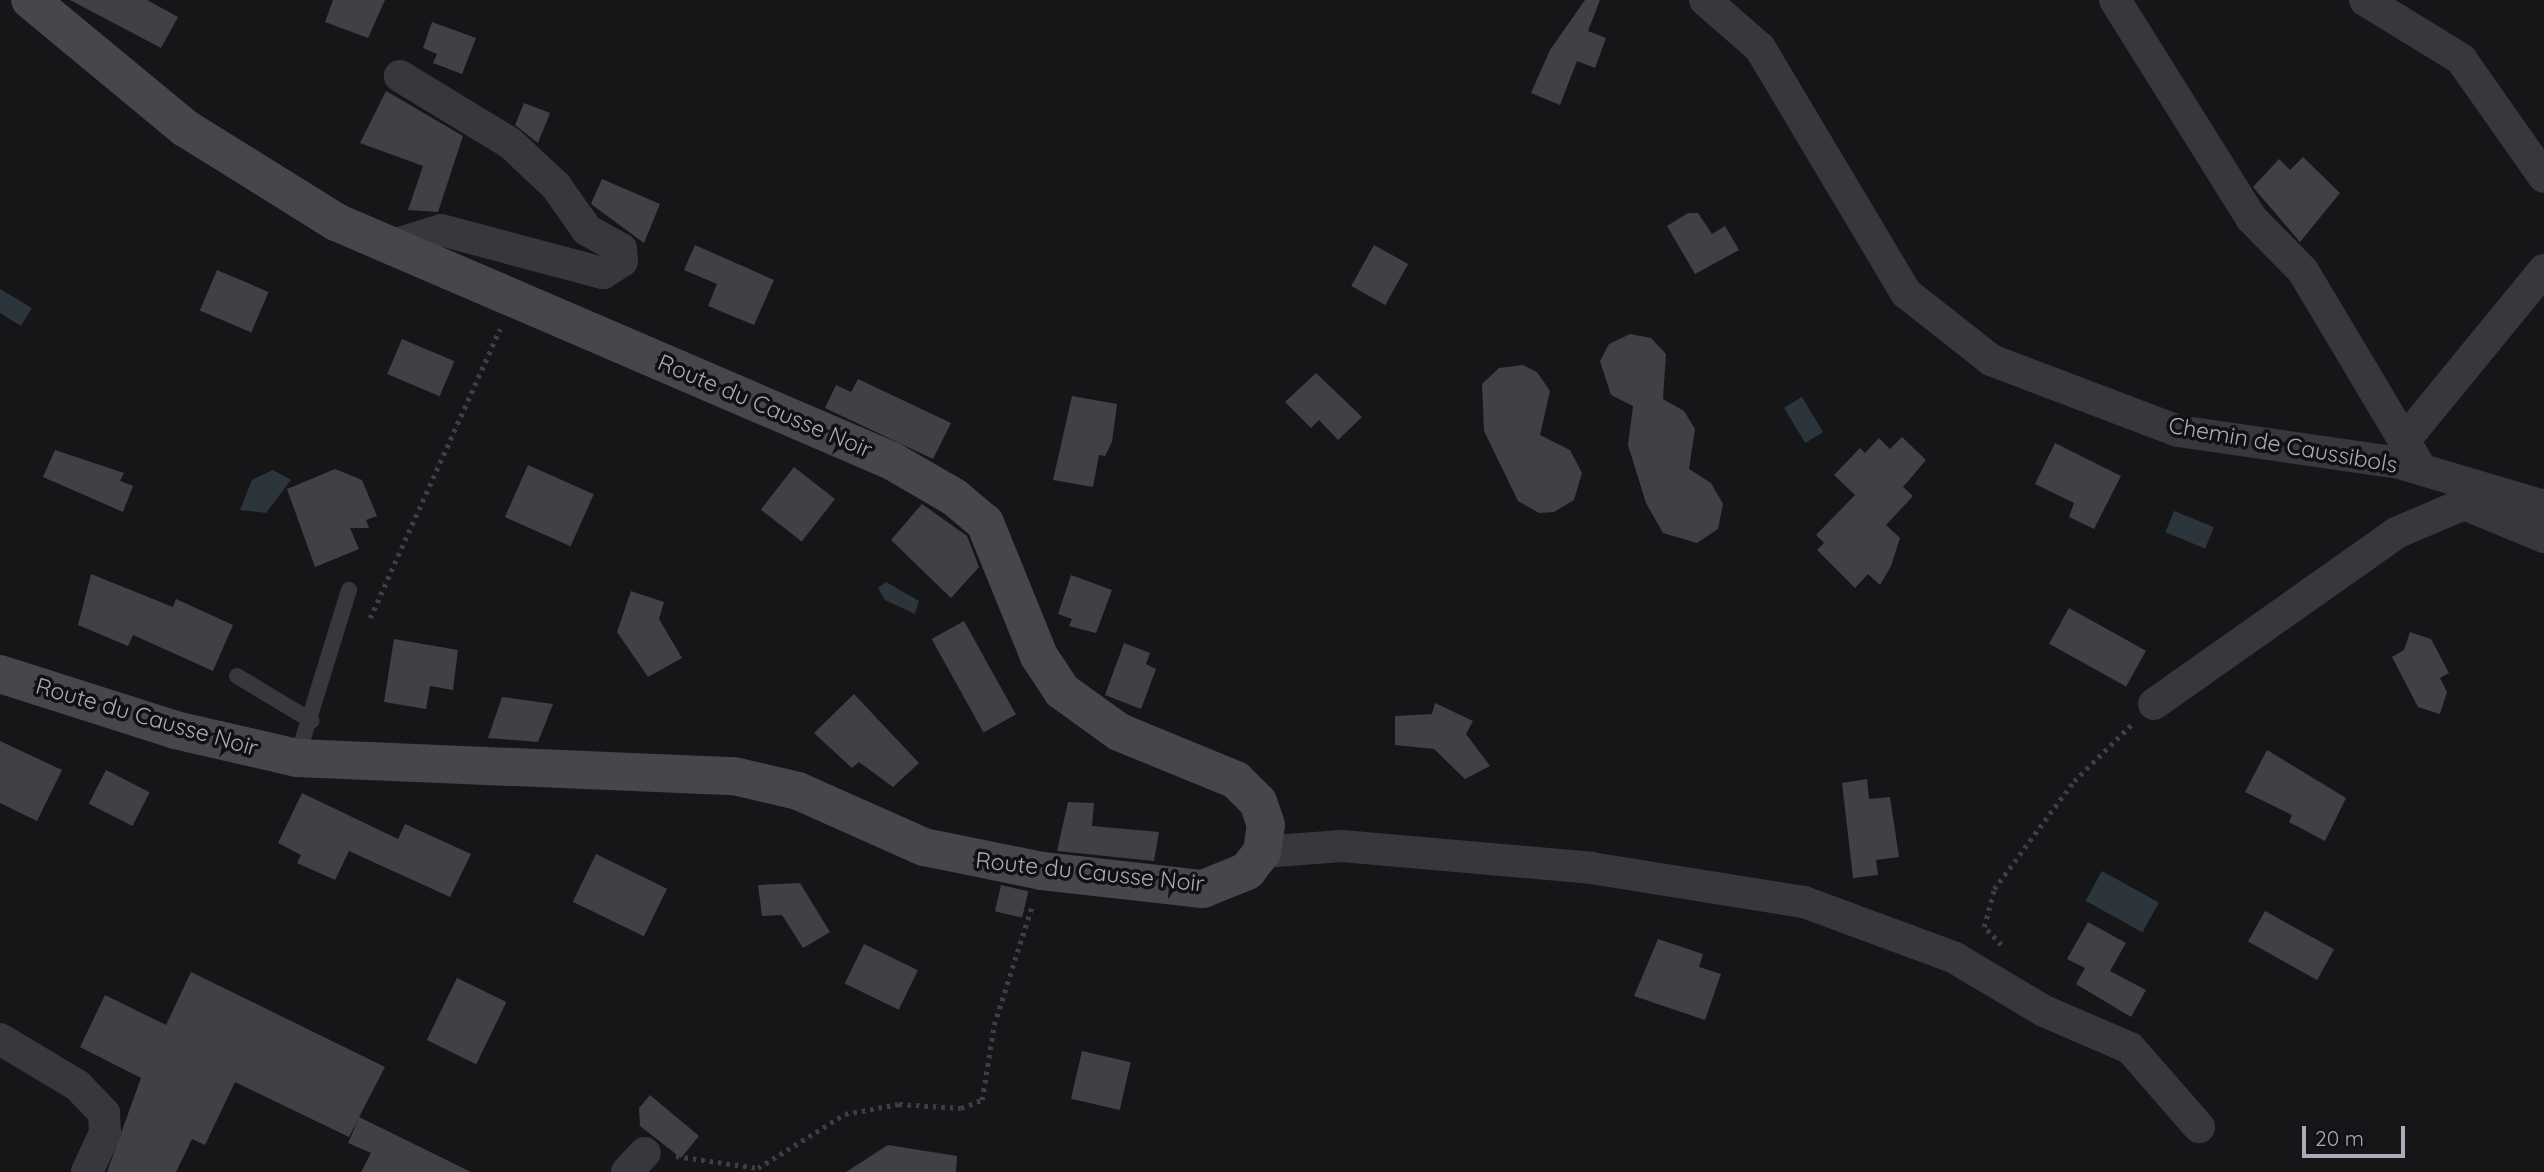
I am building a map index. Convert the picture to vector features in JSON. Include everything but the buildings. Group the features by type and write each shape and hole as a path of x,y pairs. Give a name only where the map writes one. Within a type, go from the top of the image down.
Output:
{"street":[{"name":"Route du Causse Noir","path":"0,674 175,730 297,758 734,776 798,791 923,847 1042,871 1203,889 1247,871 1262,852 1266,825 1258,802 1236,780 1119,732 1062,691 1039,656 985,523 954,497 880,456 514,300 325,215 184,128 30,0"},
{"name":"Chemin de Caussibols","path":"1704,0 1760,48 1906,293 1991,360 2178,431 2421,469 2544,506"},
{"path":"2115,0 2251,218 2303,271 2421,469"},
{"path":"2380,5 2461,60 2544,177"},
{"path":"390,246 441,230 603,273 622,261 621,249 587,230 556,186 510,143 400,76"},
{"path":"2404,441 2544,270"},
{"path":"2154,704 2307,590 2407,528 2465,504 2544,537"},
{"path":"1262,852 1342,846 1591,868 1804,902 1955,958 2044,1011 2130,1048 2199,1127"},
{"path":"0,1039 77,1085 104,1113 105,1133 87,1172"}],"lane":[{"path":"297,758 312,721 349,590"},
{"path":"237,676 312,721"}],"path":[{"path":"363,633 514,300"},
{"path":"2011,955 1984,927 1994,889 2074,781 2154,704"},
{"path":"636,1163 758,1168 845,1114 899,1104 961,1108 982,1100 994,1025 1042,871"}],"shaded area":[{"path":"0,289 32,308 21,326 0,313"},
{"path":"1802,397 1823,432 1805,443 1784,408"},
{"path":"273,470 291,480 266,513 240,510 252,480"},
{"path":"2174,511 2214,527 2205,548 2165,532"},
{"path":"886,582 919,601 915,614 885,600 878,588"},
{"path":"2102,871 2159,903 2142,932 2086,901"}]}
